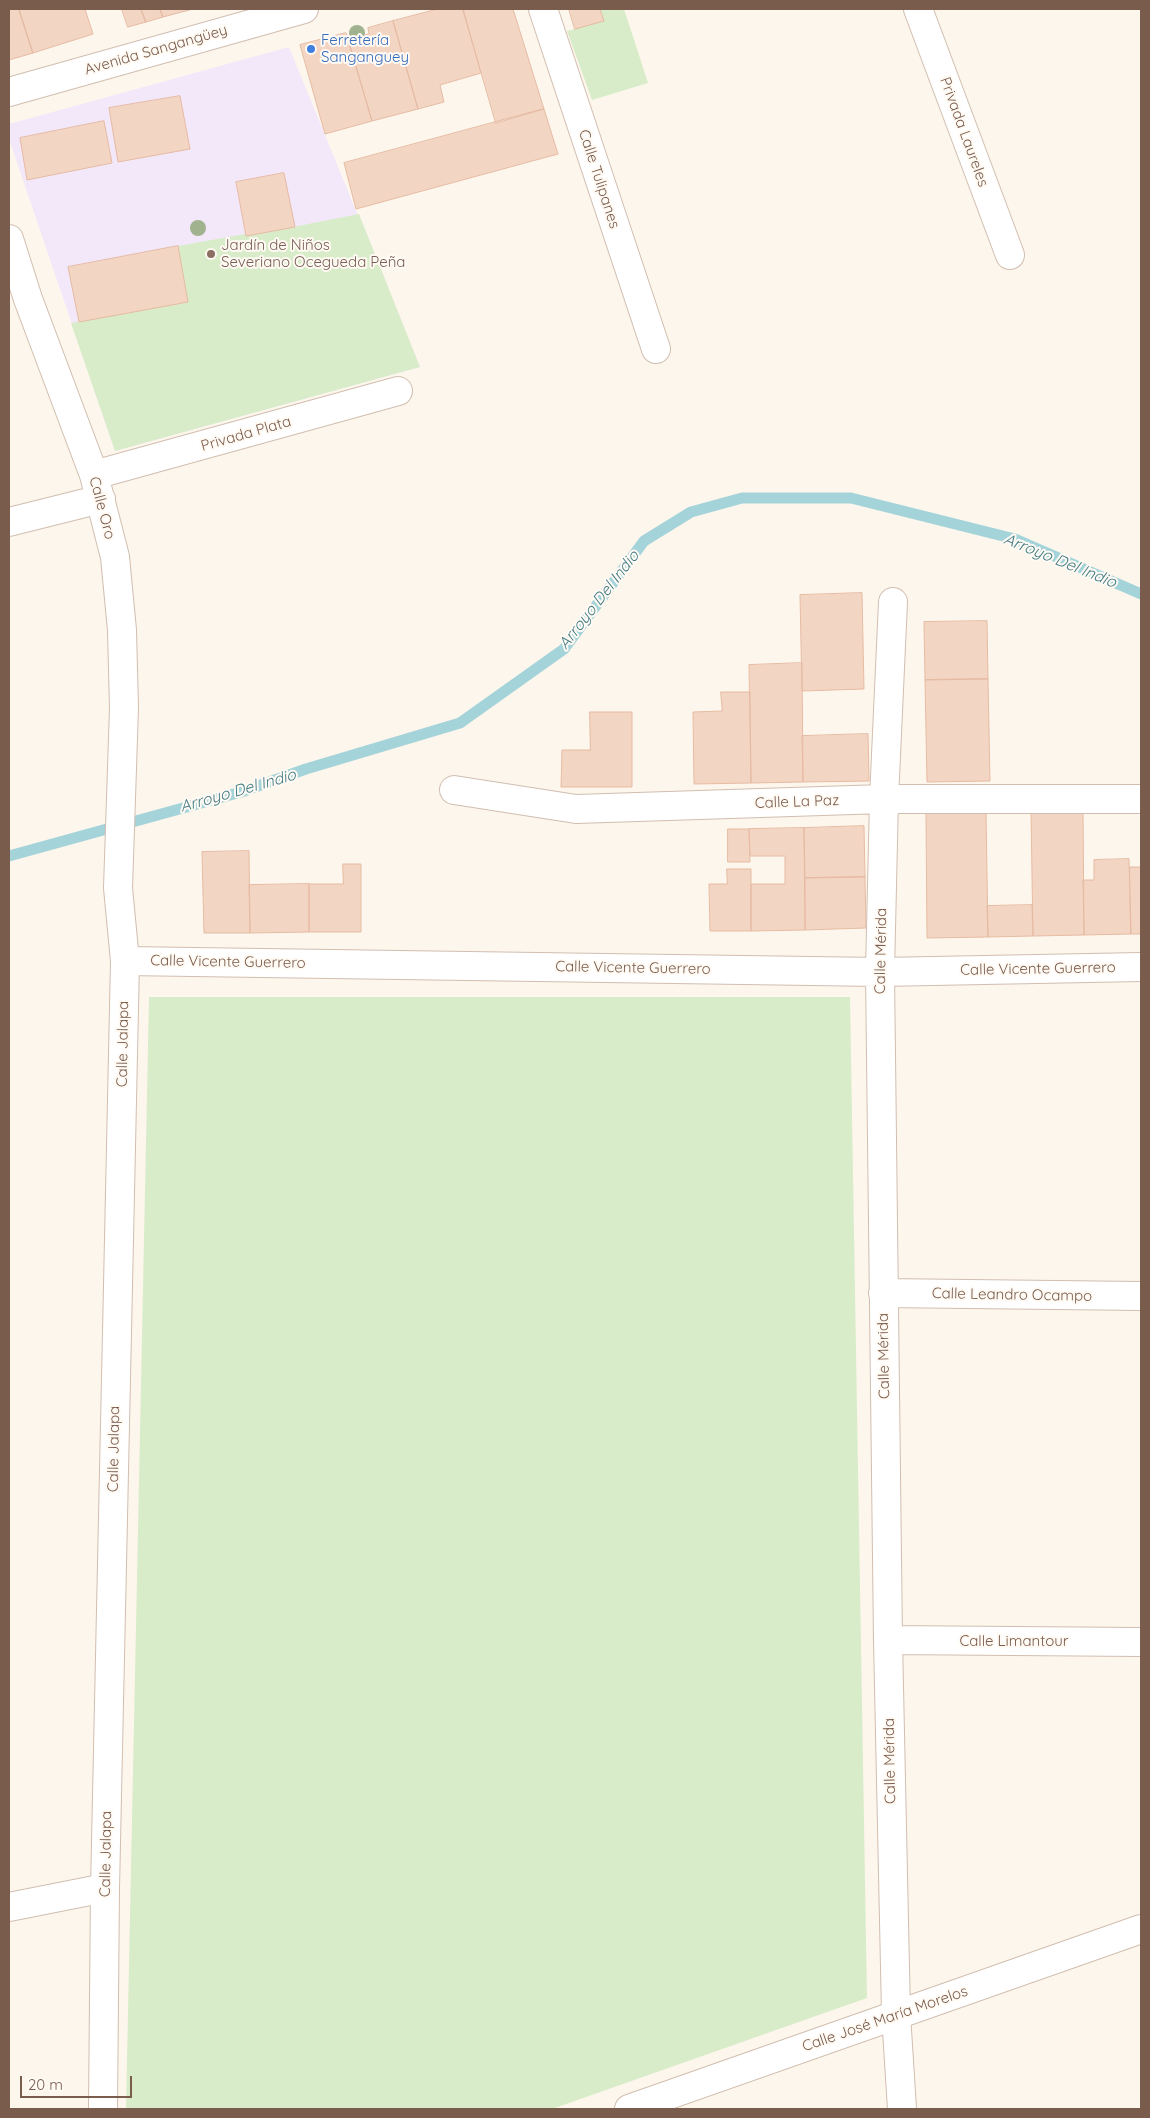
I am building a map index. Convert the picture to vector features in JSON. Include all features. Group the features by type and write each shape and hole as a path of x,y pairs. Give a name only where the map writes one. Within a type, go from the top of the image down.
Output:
{"street":[{"name":"Avenida Sangangüey","path":"9,92 304,9"},
{"name":"Calle Tulipanes","path":"543,9 656,349"},
{"name":"Privada Laureles","path":"918,9 1010,255"},
{"name":"Calle Oro","path":"9,240 18,301 97,487 114,557 122,630 124,708 121,789"},
{"name":"Privada Plata","path":"9,522 97,487 398,392"},
{"name":"Calle Mérida","path":"893,602 884,799 880,972 888,1640 896,2014 902,2109"},
{"name":"Calle Jalapa","path":"103,2109 105,1888 125,960 118,888 121,789"},
{"name":"Calle La Paz","path":"454,790 576,809 884,799 1141,799"},
{"name":"Calle Vicente Guerrero","path":"125,960 880,972 1141,966"},
{"name":"Calle Leandro Ocampo","path":"883,1293 1141,1296"},
{"name":"Calle Limantour","path":"888,1640 1141,1642"},
{"path":"9,1907 105,1888"},
{"name":"Calle José María Morelos","path":"629,2109 1141,1929"}],"shaded area":[{"name":"Jardín de Niños Severiano Ocegueda Peña","path":"289,47 420,367 115,451 9,139 9,124"}],"green space":[{"path":"578,9 624,9 648,83 592,100 567,31 575,29"},
{"path":"359,214 420,367 115,451 71,323 187,302 178,246 245,234 247,236"},
{"path":"149,997 850,997 867,1998 552,2109 126,2109"}],"building":[{"path":"9,9 19,9 33,53 9,60"},
{"path":"19,9 85,9 93,34 33,53"},
{"path":"122,9 141,9 146,22 128,27"},
{"path":"141,9 160,9 163,17 146,22"},
{"path":"160,9 193,9 163,17"},
{"path":"438,9 463,9 481,73 440,85 444,102 418,109 393,21"},
{"path":"463,9 513,9 544,109 496,123"},
{"path":"569,9 600,9 604,21 575,29"},
{"path":"393,21 418,109 372,121 348,39 369,34 368,28"},
{"path":"346,33 372,121 325,134 300,45"},
{"path":"180,96 190,149 118,162 109,108"},
{"path":"544,109 558,154 356,209 344,163"},
{"path":"104,121 112,163 27,180 20,138"},
{"path":"284,173 295,227 246,236 236,182"},
{"path":"178,246 188,302 79,322 68,267"},
{"path":"862,593 864,689 802,691 800,595"},
{"path":"987,621 988,679 925,680 924,622"},
{"path":"802,663 803,782 751,783 749,665"},
{"path":"988,679 990,781 927,782 925,680"},
{"path":"721,692 750,692 751,783 694,784 693,712 722,711"},
{"path":"590,712 632,712 632,787 561,787 562,750 590,750"},
{"path":"868,734 869,781 803,782 802,736"},
{"path":"1083,811 1084,935 1033,936 1031,812"},
{"path":"986,812 988,937 927,938 926,813"},
{"path":"864,826 865,877 805,878 804,828"},
{"path":"804,828 805,930 751,931 751,884 785,884 785,856 750,856 749,829"},
{"path":"728,829 749,829 750,862 728,862"},
{"path":"249,851 250,933 204,933 202,852"},
{"path":"1129,859 1131,934 1084,935 1083,880 1094,880 1094,860"},
{"path":"343,864 361,864 361,932 309,932 309,884 343,884"},
{"path":"1130,867 1141,867 1141,934 1131,934"},
{"path":"727,869 751,869 751,931 710,931 709,884 727,884"},
{"path":"865,877 866,928 805,930 805,878"},
{"path":"309,884 309,932 250,933 249,885"},
{"path":"1032,905 1033,936 988,937 987,906"}],"waterway":[{"name":"Arroyo Del Indio","path":"9,856 241,792 306,769 460,723 564,649 644,541 691,512 742,498 851,498 1015,539 1141,594"}],"place":[{"name":"Ferretería Sanganguey","path":"311,49"},
{"name":"Jardín de Niños Severiano Ocegueda Peña","path":"211,254"}]}
